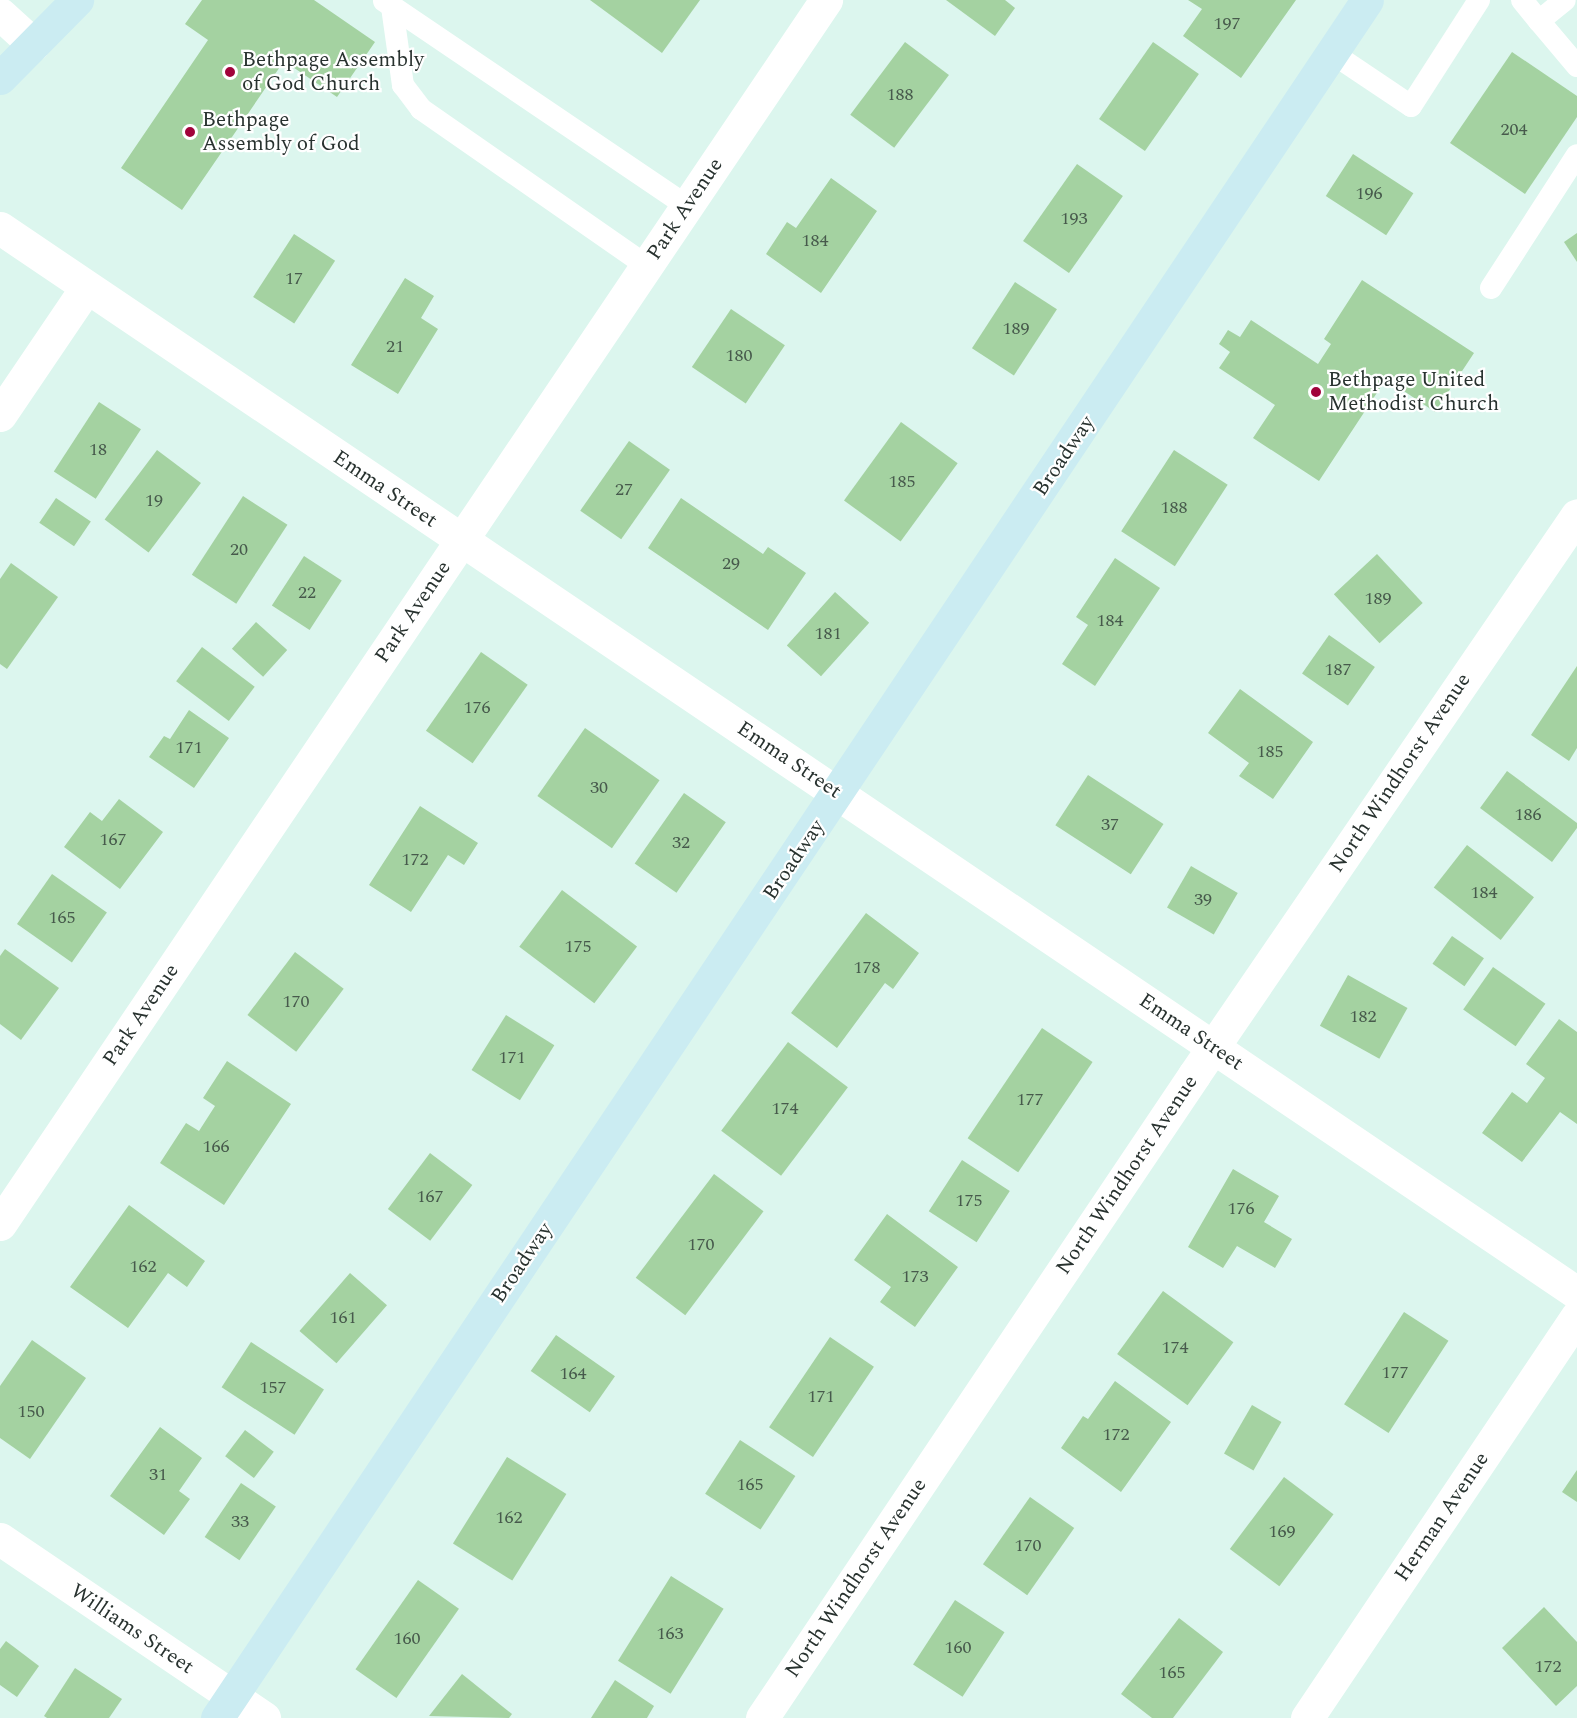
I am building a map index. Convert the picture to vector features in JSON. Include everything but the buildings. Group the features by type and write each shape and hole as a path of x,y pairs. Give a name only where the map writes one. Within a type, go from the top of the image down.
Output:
{"main road":[{"path":"0,78 77,0"},
{"name":"Broadway","path":"224,1707 838,794 1367,0"}],"street":[{"name":"Park Avenue","path":"0,1224 826,0"},
{"path":"0,14 33,44"},
{"name":"Emma Street","path":"0,228 1577,1293"},
{"path":"0,415 86,288"},
{"name":"North Windhorst Avenue","path":"762,1718 1213,1047 1577,515"},
{"name":"Herman Avenue","path":"1307,1718 1577,1316"},
{"name":"Williams Street","path":"0,1539 224,1707 264,1718"}],"lane":[{"path":"1332,53 1411,106 1479,0"},
{"path":"1522,0 1577,66"},
{"path":"1539,21 1565,0"},
{"path":"388,3 687,206"},
{"path":"388,3 403,85 421,109 646,266"},
{"path":"1491,288 1577,155"}],"place":[{"name":"Bethpage Assembly of God Church","path":"230,72"},
{"name":"Bethpage Assembly of God","path":"190,132"},
{"name":"Bethpage United Methodist Church","path":"1316,392"}]}
